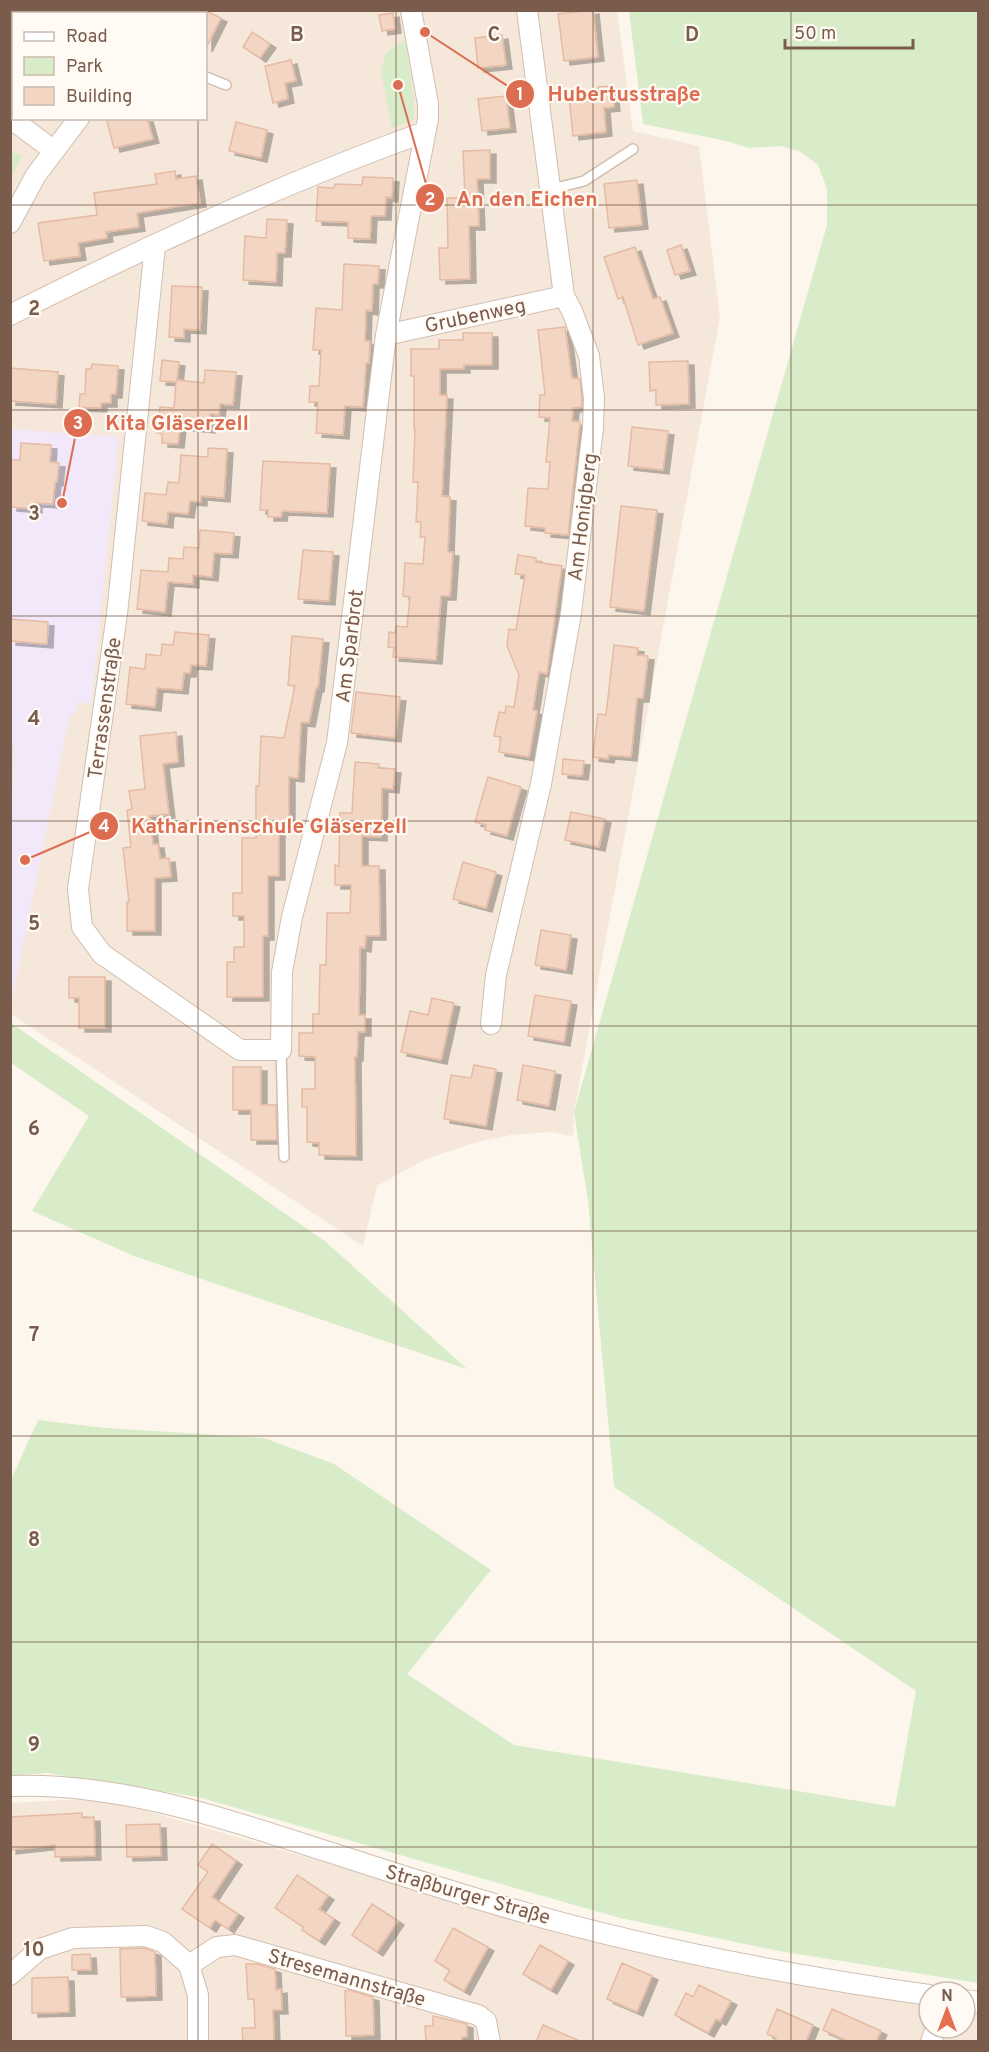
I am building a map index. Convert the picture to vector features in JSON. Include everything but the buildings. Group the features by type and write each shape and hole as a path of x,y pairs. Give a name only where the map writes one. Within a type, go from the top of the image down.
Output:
{"street":[{"name":"Am Sparbrot","path":"281,1050 282,972 292,916 337,743 386,335 425,132 428,104 411,10"},
{"name":"Am Honigberg","path":"491,1024 496,975 541,784 571,613 593,428 594,398 588,356 572,311 564,296 552,189 527,10"},
{"path":"13,120 53,150"},
{"path":"10,223 36,175 77,120"},
{"path":"10,315 261,198 425,132"},
{"name":"Terrassenstraße","path":"155,246 117,614 78,890 82,927 102,954 240,1050 281,1050"},
{"name":"Grubenweg","path":"386,335 564,296"},
{"name":"Straßburger Straße","path":"10,1786 82,1788 146,1799 224,1819 408,1878 586,1928 767,1969 917,1993"},
{"path":"10,1975 40,1949 73,1938 146,1936 163,1942 189,1965 198,1995 198,2042"},
{"name":"Stresemannstraße","path":"189,1965 217,1947 235,1945 478,2016 486,2020 490,2042"}],"lane":[{"path":"207,77 226,85"},
{"path":"552,189 584,181 633,149"},
{"name":"Am Sparbrot","path":"281,1050 284,1157"}],"shaded area":[{"path":"10,11 617,11 633,131 699,146 720,317 574,1112 573,1136 551,1132 511,1135 477,1142 426,1159 377,1186 363,1246 11,1014"},
{"path":"10,429 119,437 91,704 78,702 76,715 70,714 11,1005"},
{"path":"102,1798 492,1911 795,1984 917,2002 917,2040 977,2040 978,2012 978,2042 11,2042 11,1803"}],"green space":[{"path":"629,11 978,11 978,1983 977,1980 959,1980 779,1951 620,1918 198,1797 46,1773 11,1776 11,1480 38,1420 105,1428 264,1438 334,1464 491,1570 407,1674 514,1745 895,1807 916,1691 614,1487 588,1201 574,1112 827,225 827,189 818,165 799,151 780,146 749,148 643,124"},
{"path":"405,40 414,98 414,119 392,128 381,71 386,53"},
{"path":"11,152 22,156 11,178"},
{"path":"10,743 13,743 11,902 10,902"},
{"path":"11,1023 326,1242 467,1369 134,1256 32,1211 89,1116 11,1063"}],"place":[{"name":"Hubertusstraße","path":"425,32"},
{"name":"An den Eichen","path":"398,85"},
{"name":"Kita Gläserzell","path":"62,503"},
{"name":"Katharinenschule Gläserzell","path":"25,860"}]}
